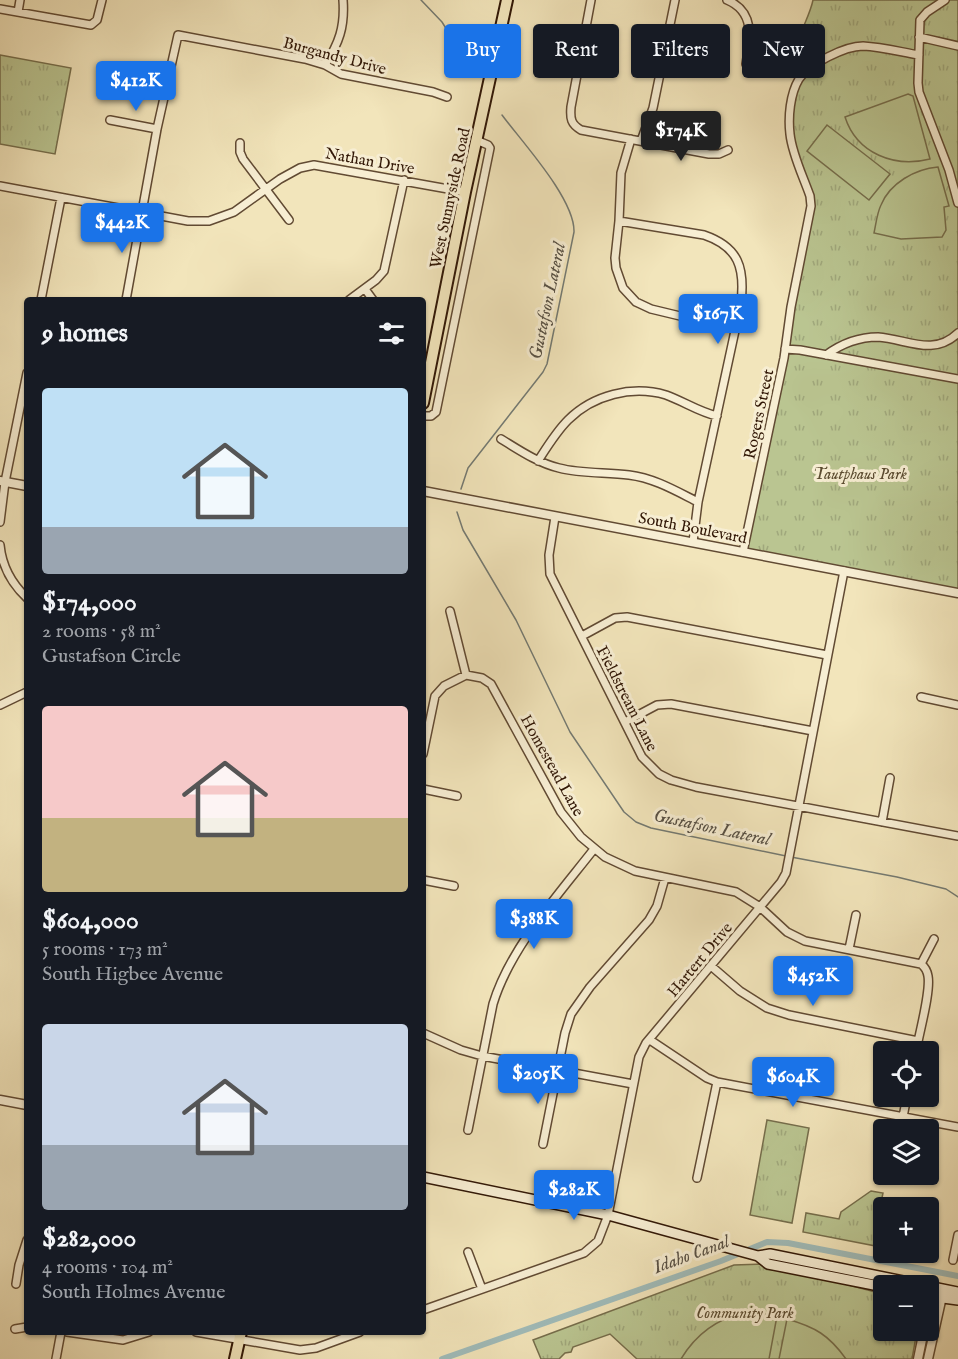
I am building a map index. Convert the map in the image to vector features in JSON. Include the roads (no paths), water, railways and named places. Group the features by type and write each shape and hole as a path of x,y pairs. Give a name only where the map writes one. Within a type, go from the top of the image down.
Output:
{"main road":[{"name":"West Sunnyside Road","path":"426,388 465,192 507,0"},
{"path":"426,1178 608,1215 758,1256 770,1254 877,1275"},
{"path":"758,1256 768,1264 873,1285"},
{"path":"939,1287 958,1292"},
{"path":"941,1298 958,1300"},
{"path":"235,1359 240,1336"}],"street":[{"path":"18,12 20,0"},
{"path":"0,9 91,25 98,20 102,0"},
{"path":"325,65 336,49 344,14 344,0"},
{"path":"591,0 571,107 570,120 573,126 581,130 709,154 719,154 728,150"},
{"path":"641,141 653,108 675,0"},
{"path":"727,0 737,6 749,24"},
{"path":"945,0 923,15 920,25 919,92 949,170 958,203"},
{"name":"Burgandy Drive","path":"157,129 178,35 305,59 325,65 340,74 433,92 447,97"},
{"path":"919,38 958,46"},
{"name":"Rogers Street","path":"743,552 785,349 811,206 810,196 790,137 789,122 794,92 804,73 835,54 861,46 919,55"},
{"path":"110,120 157,129 127,297"},
{"path":"426,416 431,416 436,412 490,148 476,140"},
{"path":"631,140 621,172 615,258 615,268 623,288 629,296 651,309 734,329"},
{"path":"240,143 243,159 289,220"},
{"name":"Nathan Drive","path":"0,186 188,221 209,221 234,212 288,174 314,165 465,192"},
{"path":"949,170 958,167"},
{"path":"353,297 384,271 404,180"},
{"path":"42,297 61,198"},
{"path":"619,221 704,235 726,245 736,256 742,279 741,303 698,502 693,542"},
{"path":"365,289 371,297"},
{"path":"826,355 843,345 869,338 884,338 928,346 948,341 958,333"},
{"path":"785,349 958,379"},
{"path":"0,522 3,482 24,387"},
{"path":"538,461 558,431 578,411 624,391 638,390 662,394 717,416"},
{"path":"501,440 538,461 574,471 642,477 661,483 698,502"},
{"path":"3,482 24,486"},
{"name":"South Boulevard","path":"426,492 958,593"},
{"name":"Fieldstream Lane","path":"555,517 548,566 550,573 642,757 654,771 670,780 696,787 958,834"},
{"path":"0,545 6,570 24,595"},
{"name":"Hartert Drive","path":"426,1309 584,1253 598,1242 608,1215 639,1057 650,1040 782,882 790,857 844,571"},
{"path":"426,740 435,696 444,686 469,675 450,611"},
{"path":"582,636 615,618 627,617 827,655"},
{"name":"Homestead Lane","path":"469,675 482,678 491,684 570,825 594,849 615,863 664,878 736,892 760,907 794,937 805,941 921,964"},
{"path":"0,705 24,693"},
{"path":"921,697 958,705"},
{"path":"625,722 657,705 671,704 813,731"},
{"path":"882,822 890,778"},
{"path":"426,790 457,796"},
{"path":"468,1130 493,1004 505,972 554,901 594,849"},
{"path":"543,1144 565,1033 571,1014 590,987 649,920 657,906 664,878"},
{"path":"426,881 454,886"},
{"path":"849,949 856,915"},
{"path":"711,966 740,991 767,1008 789,1015 918,1041 929,977 921,964 934,939"},
{"path":"426,1034 461,1050 482,1056 633,1084"},
{"path":"650,1040 717,1082 958,1127"},
{"path":"697,1178 717,1082"},
{"path":"0,1100 24,1105"},
{"path":"903,1117 905,1107"},
{"path":"953,1260 958,1235"},
{"path":"468,1252 482,1290"},
{"path":"16,1284 19,1264 24,1253"},
{"path":"928,1359 944,1288"},
{"path":"15,1329 24,1328"},
{"path":"56,1359 60,1335"},
{"path":"88,1335 123,1340 139,1335"},
{"path":"240,1336 300,1350 316,1348 334,1337 344,1335"},
{"path":"918,1359 922,1341"}],"waterway":[{"name":"Gustafson Lateral","path":"421,0 444,25"},
{"name":"Gustafson Lateral","path":"461,489 468,468 547,364 574,232 572,219 557,188 502,115"},
{"name":"Gustafson Lateral","path":"457,512 463,530 516,620 570,732 624,812 636,822 651,828 786,856"},
{"name":"Gustafson Lateral","path":"791,857 897,877 946,889 958,897"},
{"name":"Idaho Canal","path":"442,1359 721,1261 767,1242 788,1243 958,1276"}],"park label":[{"name":"Tautphaus Park","path":"860,473"},
{"name":"Community Park","path":"745,1312"}]}
